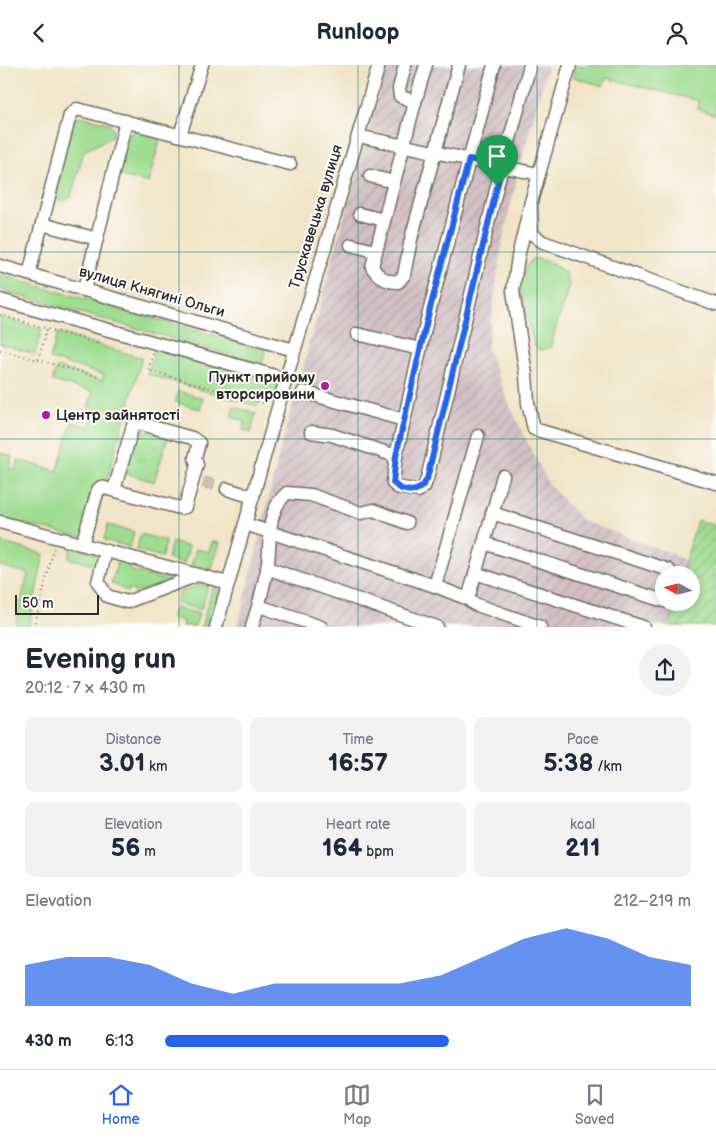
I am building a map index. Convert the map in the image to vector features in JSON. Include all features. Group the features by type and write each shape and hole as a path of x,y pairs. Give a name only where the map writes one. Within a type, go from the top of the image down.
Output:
{"street":[{"path":"180,135 202,65"},
{"name":"Трускавецька вулиця","path":"216,627 294,350 379,65"},
{"path":"405,65 399,89 400,96 415,102"},
{"path":"426,65 372,267 375,273 386,281 398,282 402,279 459,65"},
{"path":"494,65 420,349 396,456 393,483 397,487 418,491 424,487 427,479 502,166 530,65"},
{"path":"570,65 538,174 518,257 513,291 526,375 528,403 534,429 716,483"},
{"path":"29,275 73,111 81,109 290,165"},
{"path":"84,290 126,121"},
{"path":"358,136 538,174"},
{"path":"370,176 394,182"},
{"path":"531,202 532,234 544,242 716,305"},
{"path":"360,214 384,220"},
{"path":"42,224 97,239"},
{"path":"351,245 375,251"},
{"name":"вулиця Княгині Ольги","path":"0,266 294,350"},
{"path":"0,299 286,379"},
{"path":"357,334 420,349"},
{"path":"303,392 404,420"},
{"path":"82,544 99,488 104,487 114,490 182,508 186,505 198,481 195,458 199,443 192,438 134,422 114,490"},
{"path":"311,432 332,435 396,456"},
{"path":"435,586 478,436"},
{"path":"468,599 503,476"},
{"path":"227,489 252,497"},
{"path":"252,627 267,568 270,533 276,506 286,493 311,495 361,513 373,510 407,523"},
{"path":"492,513 657,566"},
{"path":"0,522 228,583"},
{"path":"245,524 435,586 468,599 474,604 540,627"},
{"path":"484,543 655,598"},
{"path":"106,551 98,581 107,596 127,602 198,575"},
{"path":"267,568 437,627"},
{"path":"475,573 643,627"},
{"path":"258,606 321,627"}],"path":[{"path":"0,315 97,343 113,331"},
{"path":"38,360 47,329"},
{"path":"155,348 148,370 278,407"},
{"path":"0,350 100,377"},
{"path":"34,627 56,541"}],"shaded area":[{"path":"387,65 548,65 521,163 368,131"},
{"path":"365,142 518,173 501,249 487,350 514,415 549,485 583,521 673,554 685,561 684,566 655,566 655,611 673,611 669,626 238,627 281,447"}],"green space":[{"path":"576,65 716,65 716,115 698,109 699,101 606,78 603,86 573,77"},
{"path":"80,116 109,123 114,132 110,138 84,151 71,196 65,200 57,199 55,197 73,120"},
{"path":"136,128 155,133 160,140 148,183 117,175 128,136"},
{"path":"533,258 547,261 565,272 569,285 550,348 540,350 534,346 519,286 526,267"},
{"path":"0,275 266,350 262,364 0,290"},
{"path":"0,317 42,329 35,354 0,344"},
{"path":"58,333 142,358 90,539 0,519 0,453 12,456 10,469 16,470 18,460 57,471 72,422 89,427 94,409 88,407 93,392 52,381 57,367 102,381 104,375 50,359"},
{"path":"156,346 275,378 280,385 275,400 261,396 257,406 147,374"},
{"path":"178,391 203,398 200,409 175,402"},
{"path":"234,407 256,413 251,433 243,430 245,421 231,417"},
{"path":"137,428 168,437 154,482 125,473"},
{"path":"697,520 716,526 716,626 669,626 673,611 700,611 700,566 684,566"},
{"path":"108,525 134,532 130,547 104,540"},
{"path":"141,534 166,541 162,557 136,550"},
{"path":"0,542 44,554 29,626 15,626 28,573 0,566"},
{"path":"172,542 189,547 184,564 167,559"},
{"path":"212,542 220,543 211,571 191,565 196,549 209,552"},
{"path":"71,547 102,555 98,566 68,558"},
{"path":"118,561 130,563 129,570 161,579 171,574 177,576 177,579 134,593 133,590 129,589 128,592 111,583"},
{"path":"201,584 208,586 201,610 176,603 180,592"},
{"path":"213,586 217,587 220,593 210,626 201,627"},
{"path":"175,607 199,614 195,626 182,626 183,621 171,618"}],"tunnel":[{"path":"203,482 227,489"}],"place":[{"name":"Пункт прийому вторсировини","path":"325,386"},
{"name":"Центр зайнятості","path":"46,415"}],"route":[{"path":"469,159 502,166 497,186 427,479 424,487 418,491 397,487 392,479 396,456 426,324 469,159"}]}
